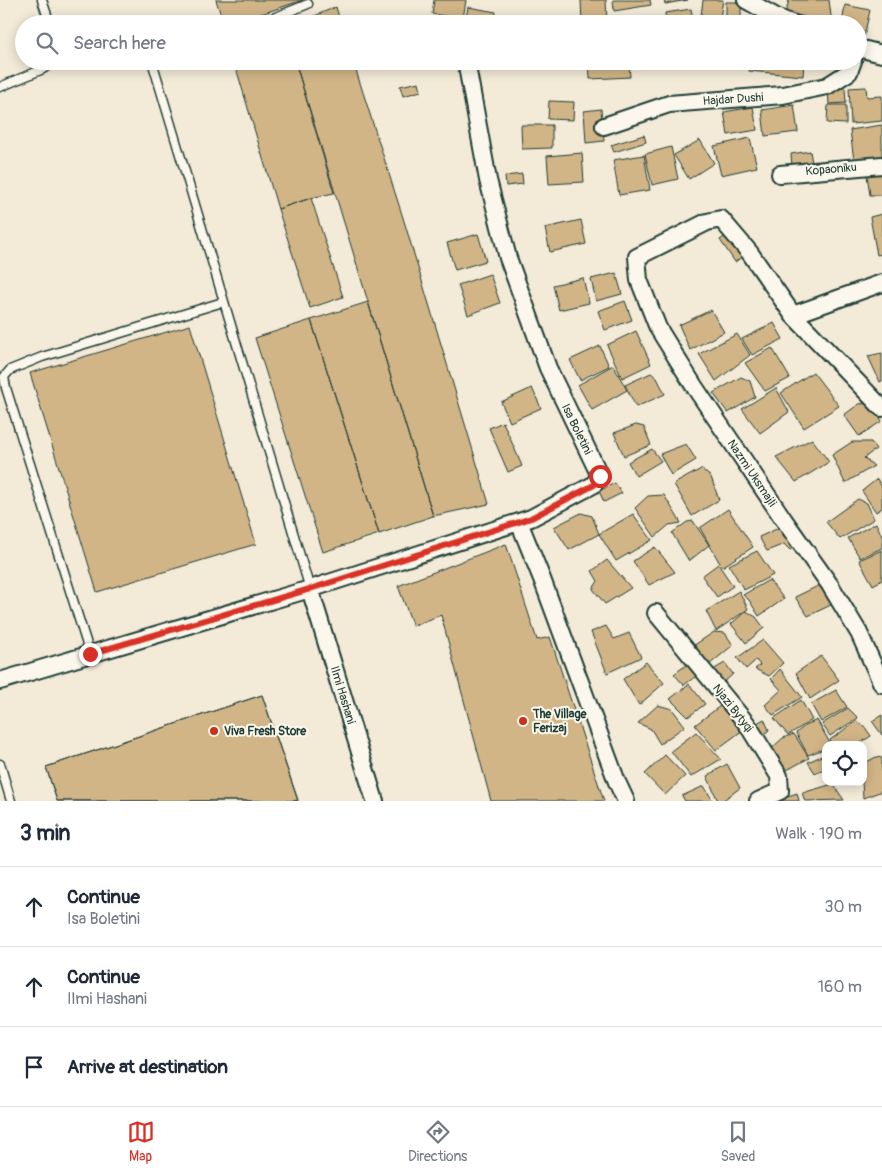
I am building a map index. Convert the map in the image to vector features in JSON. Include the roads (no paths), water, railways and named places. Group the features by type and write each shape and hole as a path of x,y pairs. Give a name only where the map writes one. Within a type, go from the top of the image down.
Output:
{"street":[{"path":"746,0 773,15"},
{"path":"867,51 882,54"},
{"name":"Isa Boletini","path":"468,70 488,180 508,258 548,368 600,476 594,485 531,518 519,522"},
{"name":"Hajdar Dushi","path":"604,126 668,104 783,96 828,86 850,70"},
{"name":"Kopaoniku","path":"780,174 882,165"},
{"name":"Nazmi Uksmajli","path":"793,314 750,253 721,219 707,222 637,258 639,280 658,328 694,386 830,585 859,634 882,684"},
{"path":"882,283 793,314 882,408"},
{"path":"0,681 310,589 519,522 616,782 626,801"},
{"name":"Ilmi Hashani","path":"310,589 375,801"},
{"name":"Njazi Bytyqi","path":"656,613 747,724 779,776 780,791 758,801"}],"lane":[{"path":"42,0 47,15"},
{"path":"280,15 308,4"},
{"path":"0,86 40,70"},
{"path":"154,70 310,589"},
{"path":"90,654 4,377 10,370 42,357 223,302"},
{"path":"0,764 11,801"}],"place":[{"name":"The Village Ferizaj","path":"523,721"},
{"name":"Viva Fresh Store","path":"214,731"}]}
